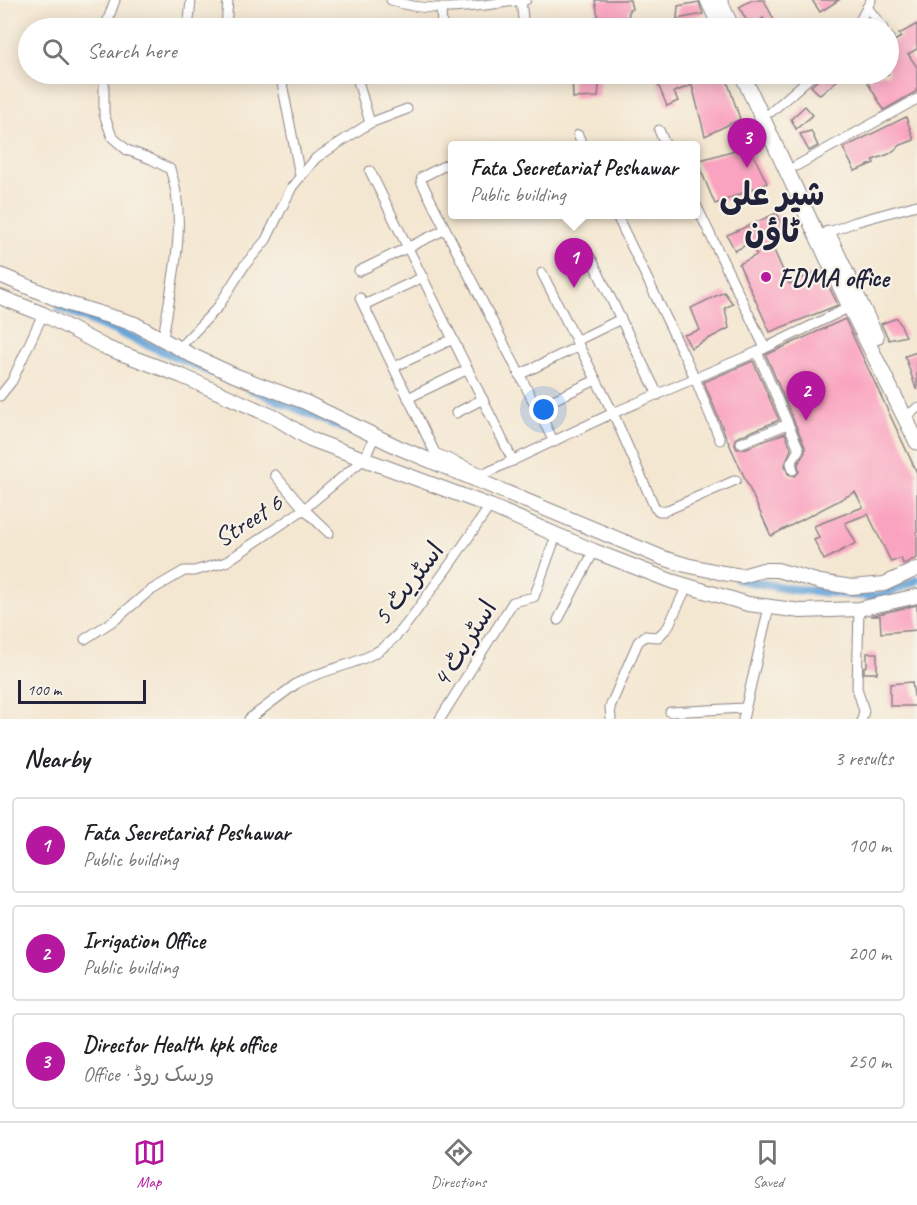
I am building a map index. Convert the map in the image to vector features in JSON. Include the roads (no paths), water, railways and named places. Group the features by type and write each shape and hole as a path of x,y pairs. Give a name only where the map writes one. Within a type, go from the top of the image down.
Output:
{"main road":[{"path":"708,0 716,18"},
{"path":"719,0 727,18"},
{"path":"747,84 855,305 912,415 917,442"},
{"path":"758,84 827,233 855,305"}],"street":[{"path":"109,18 116,0"},
{"path":"189,18 191,0"},
{"path":"227,18 228,0"},
{"path":"391,0 441,8 526,0"},
{"path":"521,0 523,18"},
{"path":"861,18 869,4"},
{"path":"869,4 877,18"},
{"path":"441,8 442,18"},
{"path":"104,84 104,114 112,137 127,150 170,169 175,184 178,235 163,338"},
{"path":"282,84 300,176"},
{"path":"359,84 370,123"},
{"path":"771,112 803,84"},
{"path":"796,166 917,99"},
{"path":"179,348 218,307 244,266 266,240 292,187 316,158 370,123 406,109"},
{"path":"659,130 664,141"},
{"path":"578,135 581,141"},
{"path":"448,164 422,177 421,181 554,442"},
{"path":"370,171 513,461"},
{"path":"827,233 855,222 917,205"},
{"path":"700,214 761,350 799,449 791,463 793,470"},
{"path":"618,219 695,378 720,440"},
{"path":"359,271 444,230"},
{"path":"591,258 658,395"},
{"path":"542,273 613,413 655,508 665,511 736,480"},
{"path":"0,276 78,307 135,324 191,355 234,375 305,402 375,436 489,486 686,566 742,576 763,570 777,570 820,582 852,587 884,584 917,569"},
{"path":"423,277 362,302 435,453 481,474 613,413 761,350 855,305"},
{"path":"19,304 26,287"},
{"path":"0,297 43,314 107,348 182,376 276,418 310,439 342,452 365,457 556,533 594,551 687,586 748,604 801,611 859,609 917,596"},
{"path":"0,396 12,381 43,314"},
{"path":"519,375 621,319"},
{"path":"394,367 453,339"},
{"path":"182,376 191,355"},
{"path":"408,398 468,369"},
{"path":"536,408 596,380"},
{"path":"456,412 483,399"},
{"path":"741,443 788,424"},
{"path":"365,457 375,436"},
{"name":"Street 6","path":"85,639 116,619 148,592 184,571 194,571 226,562 304,509 365,457"},
{"path":"275,475 304,509 329,533"},
{"name":"اسٹریٹ 5","path":"249,719 296,684 360,660 375,653 392,640 409,622 490,506"},
{"name":"اسٹریٹ 4","path":"440,719 513,602 534,597 556,533"},
{"path":"558,620 594,551"},
{"path":"610,719 610,707 638,642 645,636 658,637 668,627 687,586"},
{"path":"743,719 769,607"},
{"path":"859,609 857,688 864,711 862,719"},
{"path":"670,712 744,708"}],"waterway":[{"path":"60,307 210,371"},
{"path":"248,387 348,430"},
{"path":"738,579 791,589 879,597 917,580"}],"place":[{"name":"Director Health kpk office","path":"747,168"},
{"name":"FDMA office","path":"766,277"},
{"name":"Fata Secretariat Peshawar","path":"574,288"},
{"name":"Irrigation Office","path":"806,421"}],"district":[{"name":"شیر علی ٹاؤن","path":"772,212"}]}
